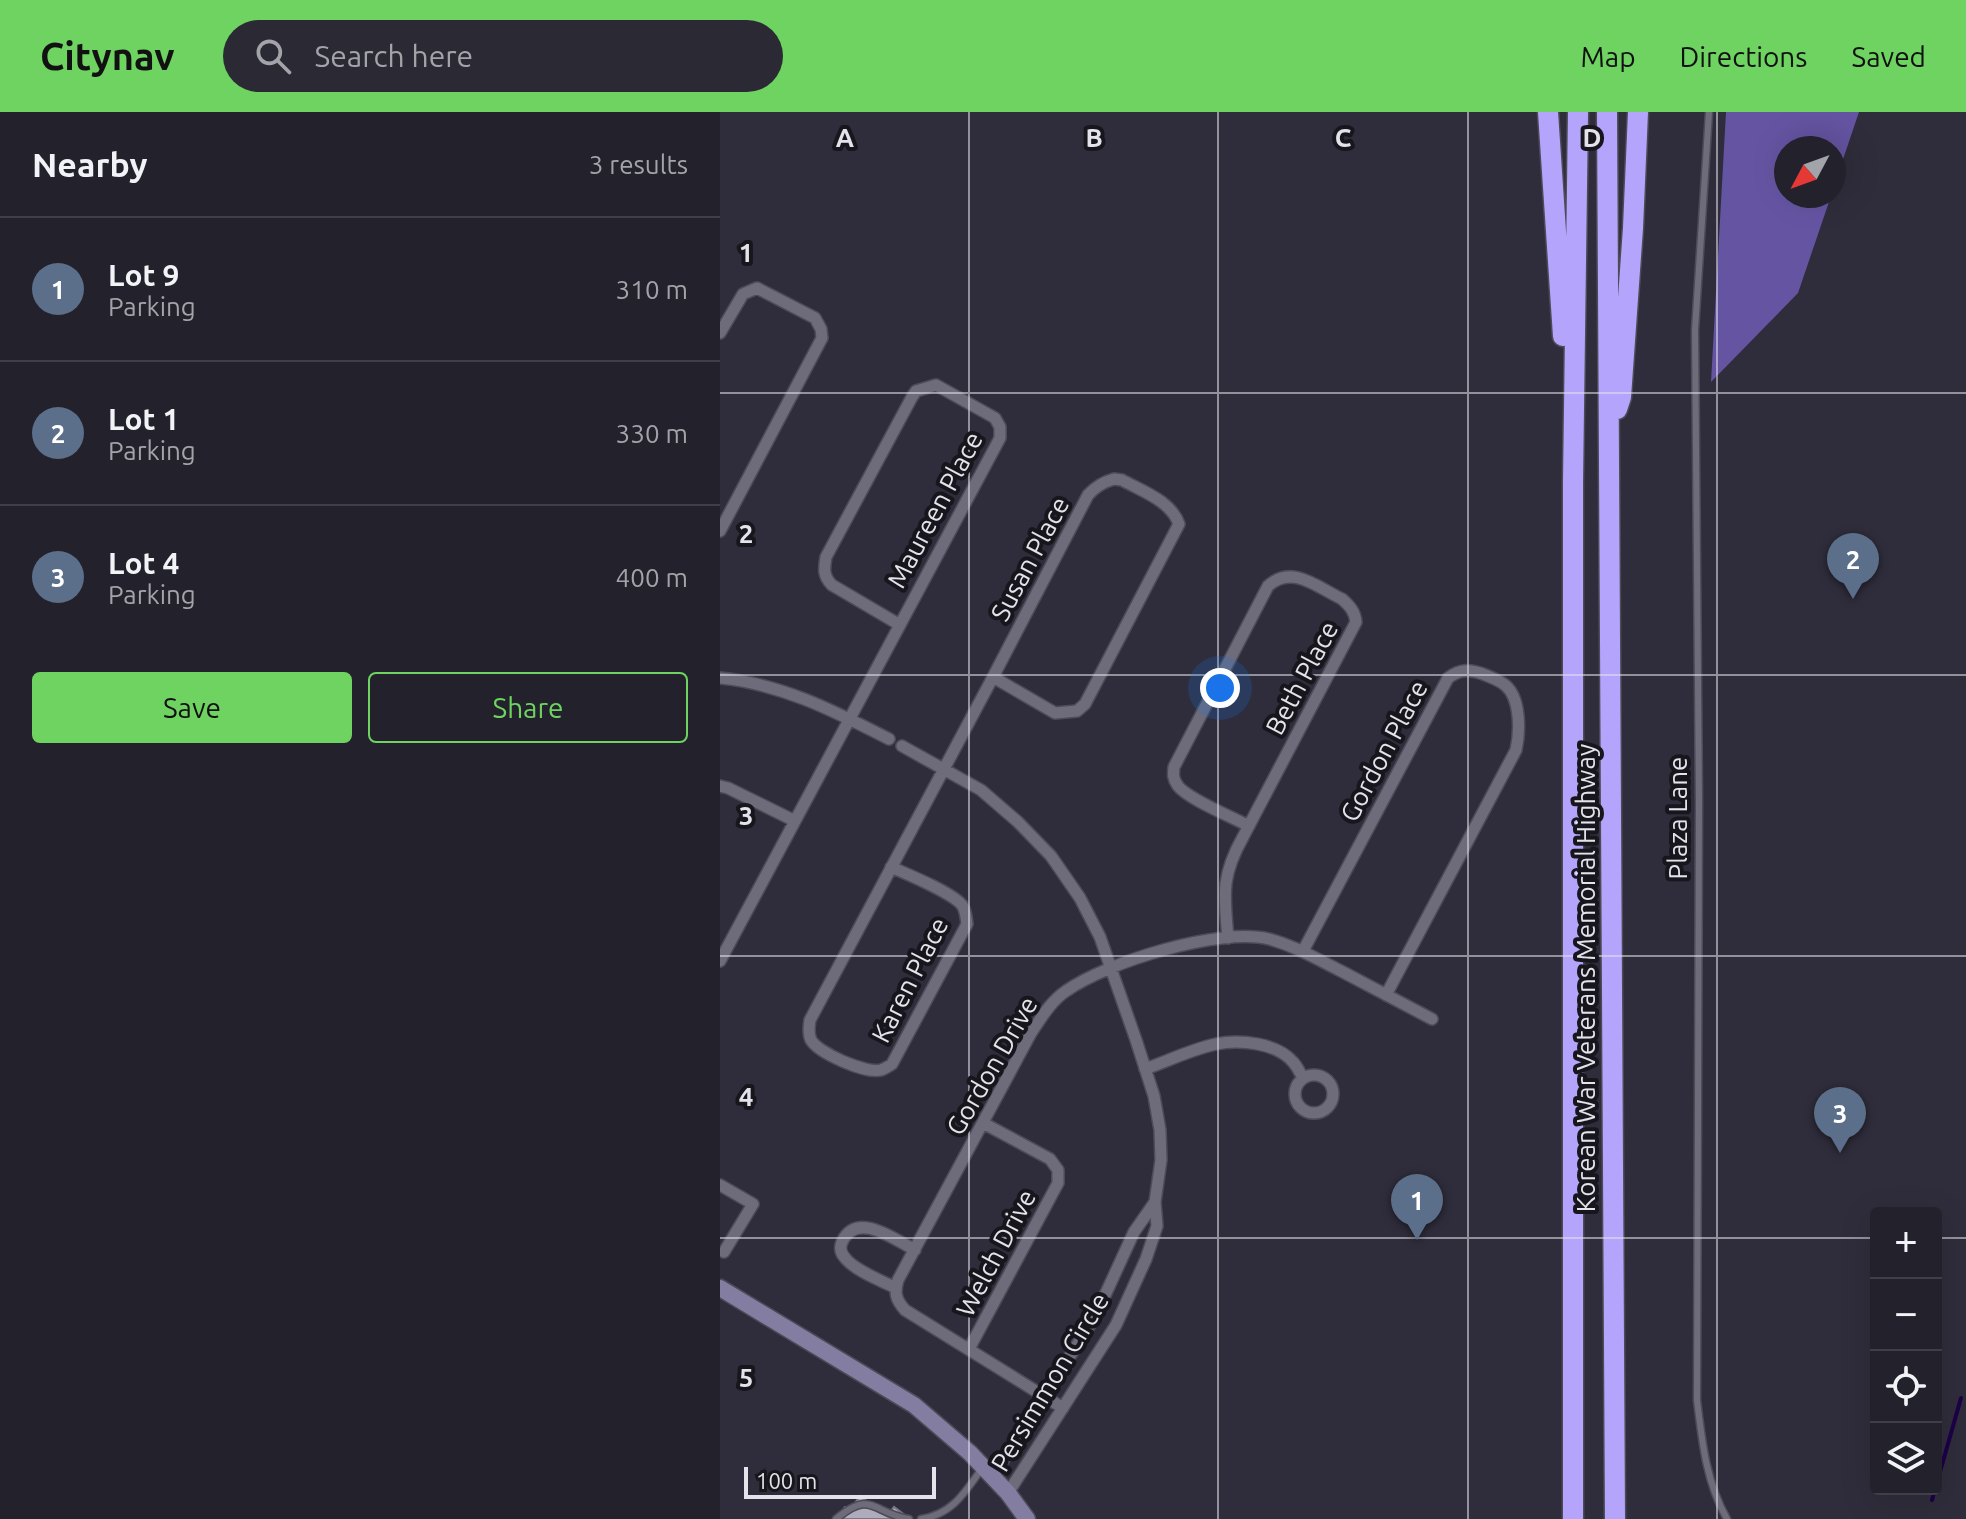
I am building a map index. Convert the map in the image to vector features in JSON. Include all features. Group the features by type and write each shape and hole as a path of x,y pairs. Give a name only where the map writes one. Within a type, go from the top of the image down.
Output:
{"highway":[{"name":"Korean War Veterans Memorial Highway","path":"1548,112 1573,483"},
{"name":"Korean War Veterans Memorial Highway","path":"1573,1519 1573,483 1578,112"},
{"name":"Korean War Veterans Memorial Highway","path":"1607,112 1615,1519"},
{"name":"Korean War Veterans Memorial Highway","path":"1609,436 1621,397 1638,112"}],"street":[{"path":"720,333 737,301 743,294 757,288 815,318 822,338 720,531"},
{"name":"Maureen Place","path":"720,961 849,719 900,625 1000,438 1000,427 995,418 936,385 916,391 912,397 826,557 824,569 826,579 832,585 900,625"},
{"name":"Susan Place","path":"1122,480 1169,507 1179,524 1176,533 1085,704 1077,711 1055,713 993,677 1094,488 1105,481 1122,480"},
{"name":"Beth Place","path":"1228,938 1224,898 1225,880 1232,857 1249,826 1356,622 1349,605 1342,599 1294,575 1282,576 1268,586 1174,767 1176,783 1184,792 1249,826"},
{"name":"Gordon Place","path":"1303,951 1448,678 1462,671 1473,670 1503,683 1515,697 1520,734 1516,750 1386,995"},
{"name":"Karen Place","path":"891,867 954,898 963,906 967,924 892,1064 882,1070 870,1071 827,1054 817,1046 810,1039 810,1020 891,867 993,677"},
{"path":"720,678 745,680 791,693 823,705 889,739"},
{"name":"Persimmon Circle","path":"902,746 981,790 1051,856 1080,898 1100,937 1154,1096 1160,1130 1161,1160 1155,1202 1157,1226 1146,1259 1116,1325 1008,1493"},
{"path":"720,786 795,821"},
{"name":"Gordon Drive","path":"896,1288 1031,1033 1053,1001 1066,990 1110,966 1172,947 1239,936 1265,938 1303,951 1432,1019"},
{"path":"1145,1069 1218,1043 1244,1043 1281,1051 1294,1062 1303,1078"},
{"name":"Welch Drive","path":"969,1349 1058,1183 1058,1170 1050,1159 983,1123"},
{"path":"720,1185 753,1204 724,1252"},
{"name":"Persimmon Circle","path":"988,1472 1045,1396 1095,1317 1134,1232 1155,1202"},
{"path":"915,1250 871,1228 859,1227 849,1232 840,1249 849,1263 896,1288 899,1303 905,1310 1063,1408"},
{"path":"720,1288 914,1405 988,1472 1027,1519"},
{"path":"1102,1302 1115,1301 1124,1306"}],"lane":[{"name":"Plaza Lane","path":"1709,112 1695,330 1699,802 1697,1400 1706,1463 1727,1519"},
{"path":"921,1519 934,1517 949,1509 988,1472"},
{"path":"836,1519 856,1504 872,1504 900,1518 909,1519"}],"shaded area":[{"path":"1726,112 1859,112 1846,150 1846,136 1774,136 1774,208 1827,208 1798,293 1711,382"}],"building":[{"path":"860,1496 887,1516 894,1507 910,1519 837,1519 845,1507 850,1510"}],"waterway":[{"path":"1942,1465 1961,1398"},
{"path":"1932,1500 1933,1495"}],"place":[{"name":"Lot 1","path":"1853,599"},
{"name":"Lot 4","path":"1840,1153"},
{"name":"Lot 9","path":"1417,1240"}]}
